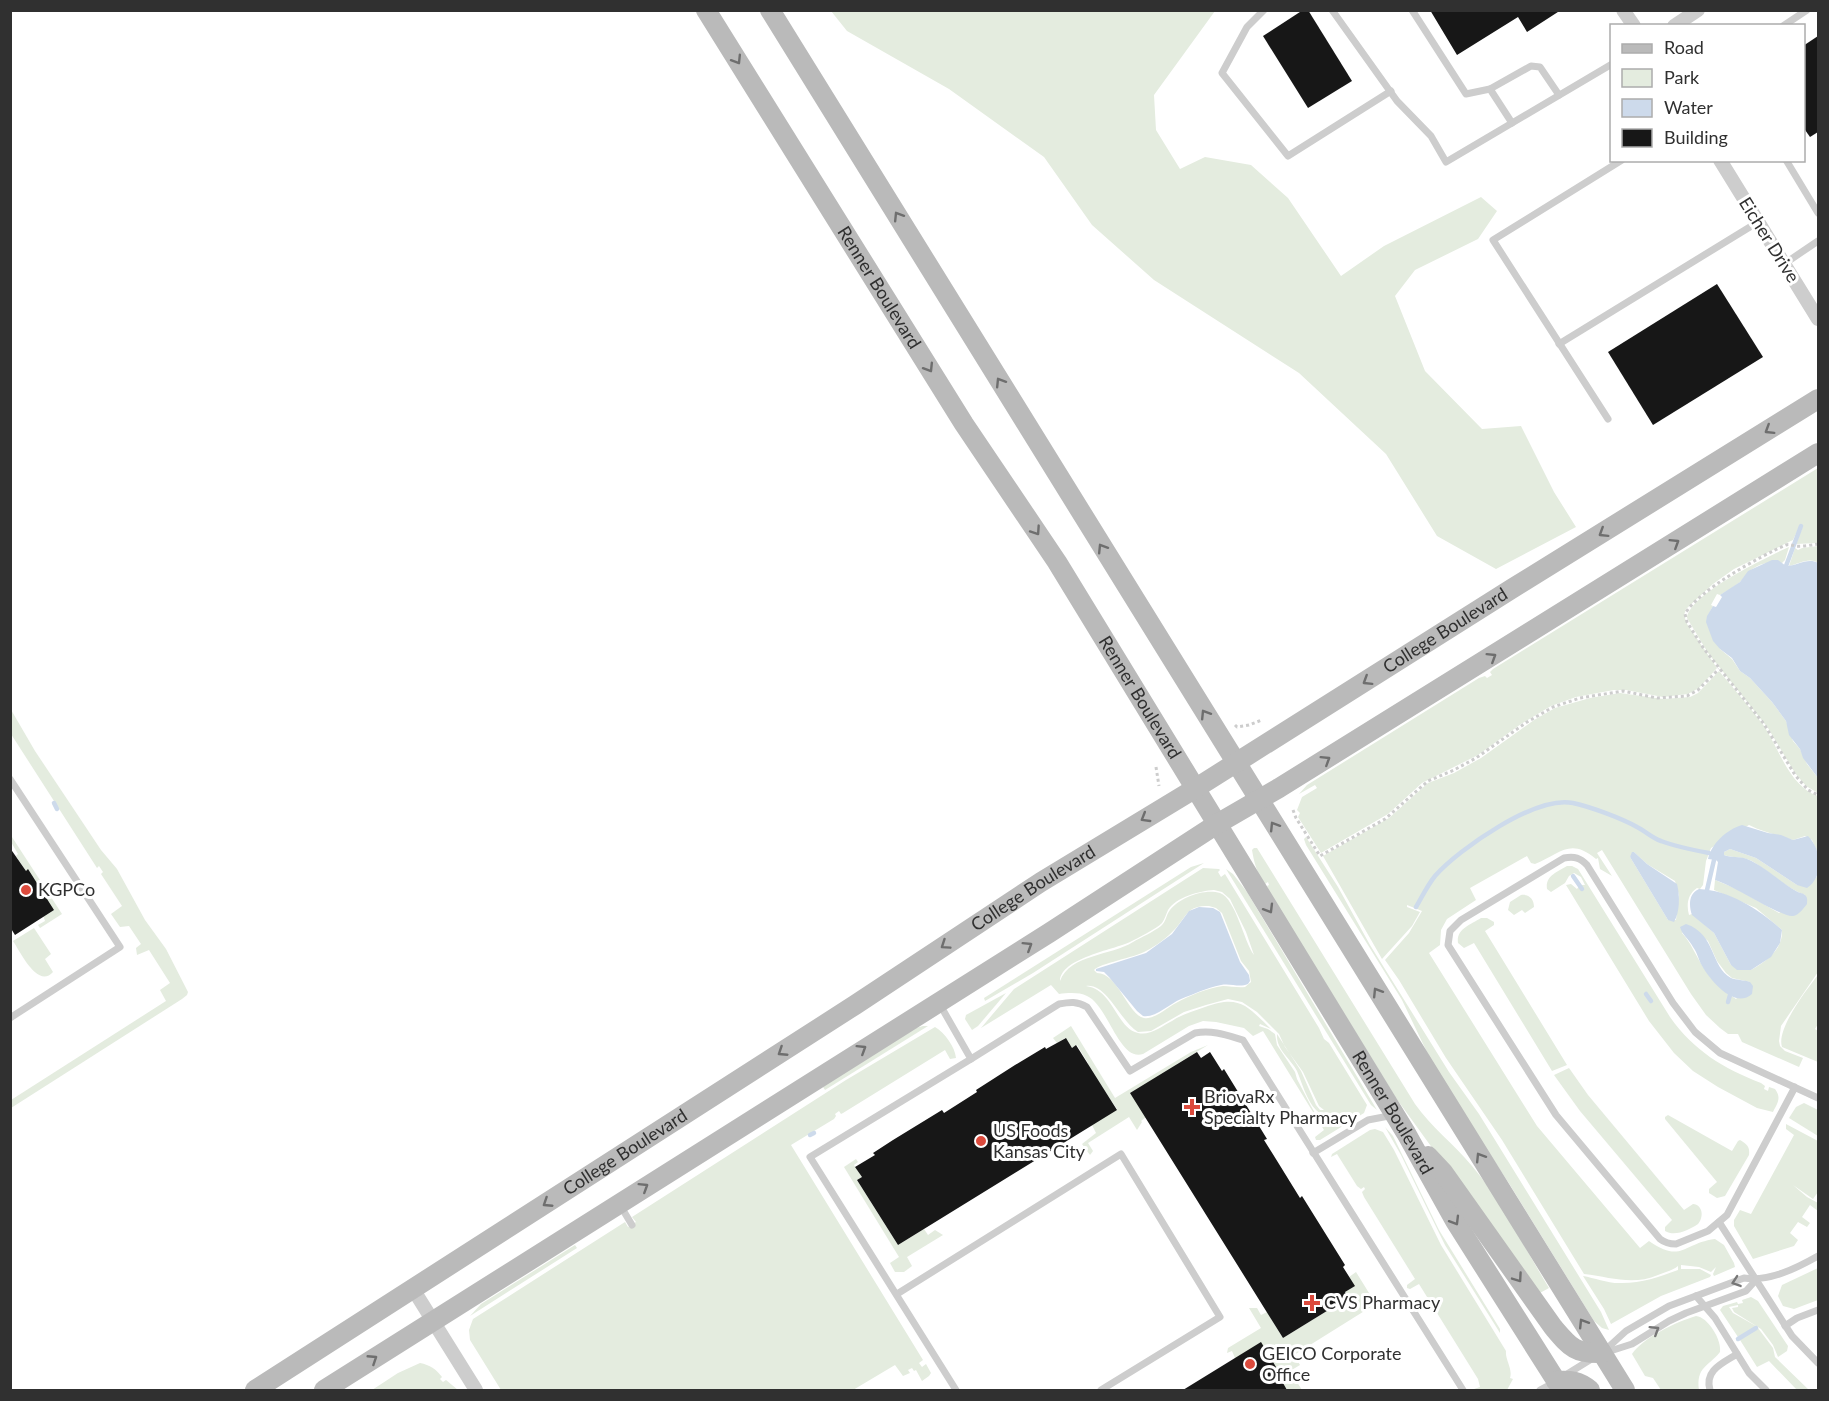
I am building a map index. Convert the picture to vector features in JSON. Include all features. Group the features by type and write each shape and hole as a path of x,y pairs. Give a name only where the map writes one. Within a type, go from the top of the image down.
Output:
{"main road":[{"name":"Renner Boulevard","path":"706,10 964,424 1057,562 1406,1133 1553,1387"},
{"path":"770,10 1235,764 1625,1390"},
{"name":"College Boulevard","path":"255,1390 855,1005 1041,882 1235,764 1818,399"},
{"path":"324,1390 1049,933 1217,824 1320,763 1818,453"},
{"path":"1406,1133 1443,1172 1553,1328 1564,1340 1584,1354 1602,1353"},
{"path":"1553,1387 1572,1380 1582,1383 1590,1390"}],"street":[{"path":"1623,10 1633,24"},
{"path":"1677,24 1698,10"},
{"name":"Eicher Drive","path":"1721,162 1818,319"},
{"path":"413,1289 476,1390"}],"lane":[{"path":"1264,10 1247,27 1222,73 1288,156 1391,91"},
{"path":"1332,10 1397,101 1431,136 1446,162 1610,65"},
{"path":"1412,10 1466,94 1490,89 1531,66 1540,67 1559,95"},
{"path":"1786,24 1807,10"},
{"path":"1490,89 1512,123"},
{"path":"1608,419 1493,240 1619,162"},
{"path":"1787,162 1818,213"},
{"path":"1559,344 1758,222"},
{"path":"1784,264 1818,241"},
{"path":"10,779 120,947 10,1018"},
{"path":"1795,1087 1727,1215 1708,1231 1676,1244 1670,1244 1660,1239 1575,1140 1543,1097 1448,945 1450,931 1461,920 1564,858 1572,856 1580,859 1587,865 1673,1003 1690,1026 1720,1053 1795,1087 1818,1098"},
{"path":"938,1001 971,1059"},
{"path":"956,1390 810,1157 1059,1004 1070,1002 1080,1003 1087,1007 1130,1071 1195,1033 1217,1032 1243,1040 1461,1388 1450,1390"},
{"path":"1313,1153 1368,1120 1395,1115"},
{"path":"897,1294 1121,1154 1220,1317 1101,1390"},
{"path":"619,1203 632,1225"},
{"path":"1719,1222 1792,1336 1818,1363"},
{"path":"1553,1387 1602,1353 1626,1331 1669,1306 1744,1278 1756,1280 1780,1273 1818,1256"},
{"path":"1602,1353 1632,1344 1669,1321 1746,1291 1756,1280"},
{"path":"1696,1296 1749,1373 1766,1390"},
{"path":"1785,1326 1797,1317 1818,1310"},
{"path":"1710,1390 1708,1377 1712,1371 1737,1354"}],"path":[{"path":"1818,544 1797,546 1787,544 1722,580 1685,614 1687,622 1719,669 1764,724 1795,775 1808,790 1818,795"},
{"path":"1293,810 1320,856 1385,819 1428,781 1476,758 1552,707 1580,698 1618,691 1658,698 1687,696 1698,690 1719,669"},
{"path":"1237,727 1262,720"},
{"path":"1156,767 1159,786"}],"green space":[{"path":"1085,10 1090,12 1098,10 1215,11 1154,95 1156,130 1180,169 1205,157 1251,165 1288,198 1341,276 1384,246 1481,197 1497,211 1478,239 1415,270 1395,296 1425,371 1482,429 1521,426 1554,492 1576,527 1496,569 1437,536 1386,454 1299,373 1154,280 1092,225 1044,157 949,89 847,31 831,11"},
{"path":"1818,468 1818,543 1796,544 1803,526 1800,525 1793,540 1734,569 1713,584 1686,609 1684,615 1687,624 1717,668 1699,688 1688,694 1663,697 1614,690 1576,697 1551,706 1478,755 1422,783 1388,814 1321,853 1298,817 1300,813 1297,810 1302,797 1317,788 1315,785 1299,794 1307,785 1479,678 1492,675 1490,672 1493,669"},
{"path":"1818,546 1818,563 1808,561 1789,566 1795,548 1798,550"},
{"path":"1789,547 1785,560 1781,564 1761,564 1735,586 1720,595 1717,594 1708,615 1720,649 1772,702 1786,721 1793,741 1818,778 1818,793 1806,786 1795,773 1768,728 1708,653 1687,618 1691,608 1714,588 1730,577"},
{"path":"1719,671 1764,726 1793,776 1808,791 1818,796 1818,854 1812,840 1805,836 1793,840 1749,825 1711,848 1706,861 1703,885 1692,893 1688,903 1689,915 1692,914 1714,933 1731,965 1751,970 1768,959 1777,949 1782,930 1756,908 1714,890 1715,880 1737,889 1779,913 1805,895 1752,861 1724,855 1724,852 1730,849 1756,858 1797,885 1816,878 1818,873 1818,972 1781,1026 1779,1041 1785,1051 1803,1058 1799,1067 1742,1042 1738,1034 1728,1034 1706,1015 1602,850 1597,853 1612,876 1600,869 1598,858 1572,848 1558,852 1535,864 1531,863 1527,856 1470,888 1476,900 1447,919 1441,930 1440,945 1429,953 1537,1126 1640,1248 1649,1241 1660,1248 1676,1252 1715,1239 1724,1245 1734,1263 1735,1267 1714,1276 1716,1267 1711,1272 1699,1267 1681,1265 1681,1269 1700,1269 1711,1275 1661,1296 1611,1324 1583,1276 1612,1283 1629,1283 1664,1275 1678,1270 1678,1266 1639,1280 1621,1280 1584,1274 1502,1140 1446,1058 1385,960 1409,933 1422,911 1407,905 1420,912 1412,926 1382,959 1323,856 1389,818 1428,783 1454,773 1481,758 1534,720 1555,708 1590,698 1620,693 1663,699 1690,697 1698,693","holes":["1634,852 1647,864 1675,881 1679,895 1676,920 1668,920 1630,857","1690,926 1708,941 1717,961 1726,973 1732,978 1750,982 1736,999 1717,984 1702,965 1682,933"]},
{"path":"10,708 35,751 101,850 117,869 145,920 166,949 188,992 182,999 11,1108 11,1100 166,1001 160,990 170,983 149,950 137,955 136,948 141,944 129,926 120,927 111,914 122,906 101,874 103,872 99,866 97,868 11,734"},
{"path":"10,834 62,914 40,928 38,925 45,921 28,870 26,871 16,856 18,854 11,842"},
{"path":"1306,837 1338,887 1370,945 1449,1072 1479,1114 1601,1312 1609,1330 1602,1328 1594,1321 1437,1073 1402,1000 1306,845 1304,839"},
{"path":"1257,848 1415,1104 1483,1179 1549,1288 1538,1294 1396,1098 1270,893 1268,882 1265,884 1260,876 1252,850"},
{"path":"1204,863 1033,973 985,1001 984,998 1191,867"},
{"path":"1567,866 1578,869 1679,1029 1710,1057 1761,1083 1768,1091 1769,1087 1775,1089 1778,1098 1773,1112 1757,1108 1718,1087 1693,1071 1674,1053 1649,1021 1566,885 1571,884 1577,889 1580,885 1585,885 1581,877 1574,873 1565,883 1551,892 1547,889 1550,878"},
{"path":"1203,868 1219,869 1221,877 1225,874 1324,1039 1329,1043 1367,1105 1364,1113 1320,1140 1316,1140 1315,1137 1324,1130 1263,1031 1253,1036 1244,1028 1203,1021 1189,1026 1143,1054 1135,1054 1127,1050 1120,1042 1094,1001 1081,994 1059,994 1051,985 981,1028 1014,989","holes":["1214,890 1222,892 1230,899 1254,955 1231,903 1220,893 1207,892 1192,895 1179,902 1170,910 1163,924 1124,947 1073,965 1060,981 1069,966 1078,961 1130,942 1156,928 1162,923 1172,905 1195,893","1202,906 1216,908 1222,913 1241,961 1249,971 1251,982 1245,987 1223,986 1205,990 1152,1017 1144,1018 1138,1015 1117,986 1094,970 1150,949 1173,931 1192,909","1086,986 1094,987 1107,996 1131,1027 1138,1032 1151,1031 1184,1012 1228,999 1242,1002 1257,1012 1279,1034 1284,1045 1277,1034 1279,1045 1297,1071 1310,1102 1327,1119 1315,1113 1295,1072 1277,1045 1275,1034 1259,1026 1260,1024 1271,1029 1242,1004 1217,1003 1184,1015 1156,1030 1142,1034 1131,1030 1125,1024 1103,994","1289,1053 1303,1072 1319,1106 1324,1110 1320,1110 1316,1105 1301,1071"]},
{"path":"1226,869 1247,892 1377,1110 1371,1105"},
{"path":"1521,895 1530,898 1534,907 1525,913 1522,910 1514,915 1508,910 1510,902"},
{"path":"1481,918 1494,922 1494,925 1485,931 1567,1065 1552,1071 1474,943 1464,948 1458,943 1461,931"},
{"path":"34,928 51,954 45,959 53,972 47,976 36,973 30,967 13,941"},
{"path":"1818,975 1818,1024 1815,1029 1818,1031 1818,1062 1782,1047 1781,1039 1788,1020"},
{"path":"1006,993 972,1030 965,1019 966,1015"},
{"path":"928,1026 825,1090 823,1087 916,1028"},
{"path":"1071,1026 1115,1098 1191,1052 1208,1045 1177,1064 1137,1130 1129,1117 1088,1143 1093,1151 1090,1155 1082,1144 1096,1133 1092,1125 1117,1109 1087,1065 1077,1045 1072,1048 1065,1038 1057,1043 1053,1038"},
{"path":"935,1027 949,1041 956,1058 950,1059 945,1050 843,1113 839,1111 835,1114 834,1119 791,1145 923,1360 919,1363 922,1367 926,1364 931,1373 929,1376 922,1381 916,1370 912,1368 908,1370 910,1373 903,1376 895,1365 853,1390 501,1390 470,1340 469,1330 473,1319 625,1222 628,1227 636,1222 632,1217 846,1080"},
{"path":"1569,1068 1588,1095 1684,1210 1693,1204 1701,1209 1702,1215 1698,1224 1677,1233 1665,1231 1665,1227 1672,1220 1580,1111 1554,1075"},
{"path":"1804,1103 1818,1110 1818,1136 1789,1118 1796,1107"},
{"path":"1668,1115 1732,1151 1740,1140 1748,1146 1749,1155 1725,1196 1717,1198 1709,1193 1709,1189 1717,1182 1665,1119"},
{"path":"1786,1124 1818,1141 1818,1192 1813,1199 1793,1185 1818,1203 1818,1211 1810,1205 1802,1217 1810,1223 1807,1227 1798,1222 1790,1233 1798,1240 1794,1246 1753,1259 1734,1226 1734,1220 1740,1210 1751,1214 1794,1135 1786,1129"},
{"path":"1385,1127 1393,1136 1439,1230 1500,1329 1500,1333 1445,1245"},
{"path":"1375,1129 1383,1132 1394,1150 1441,1245 1506,1351 1510,1378 1513,1379 1507,1390 1471,1390 1480,1387 1478,1379 1419,1284 1410,1289 1407,1288 1407,1285 1415,1279 1364,1197 1362,1192 1364,1187 1361,1189 1357,1186 1337,1154 1331,1157 1332,1154"},
{"path":"856,1159 858,1162 854,1165 862,1177 857,1180 898,1245 924,1229 928,1235 935,1230 943,1235 907,1257 912,1266 904,1272 895,1272 890,1263 899,1257 844,1167"},
{"path":"575,1245 577,1248 470,1316 481,1304"},
{"path":"1818,1268 1818,1300 1794,1309 1783,1306 1778,1296 1782,1285"},
{"path":"1356,1272 1374,1301 1374,1305 1294,1355 1300,1365 1290,1371 1302,1390 1287,1390 1283,1383 1235,1358 1232,1351 1227,1353 1228,1348 1261,1328 1249,1308 1257,1308 1261,1315 1267,1312 1283,1338 1348,1298 1345,1292 1354,1286 1349,1277"},
{"path":"1751,1297 1758,1301 1788,1346 1787,1351 1778,1357 1773,1345 1761,1329 1734,1312 1732,1308 1738,1305 1729,1307 1733,1313 1756,1326 1738,1337 1720,1310 1723,1306 1737,1302 1738,1304 1743,1303 1742,1300"},
{"path":"1696,1316 1705,1320 1713,1330 1719,1341 1720,1352 1701,1372 1699,1390 1661,1390 1653,1378 1645,1376 1632,1354 1644,1342 1661,1331"},
{"path":"1758,1328 1773,1348 1775,1357 1809,1390 1797,1390 1769,1361 1757,1367 1740,1340"},
{"path":"420,1363 432,1368 442,1377 440,1379 443,1382 446,1380 458,1390 372,1390 398,1373"}],"water":[{"path":"1772,560 1778,560 1786,566 1806,561 1818,563 1818,778 1789,735 1786,721 1750,678 1740,671 1732,658 1713,641 1706,622 1713,606 1716,607 1722,597 1720,595 1740,582 1748,571"},
{"path":"1742,825 1793,840 1808,836 1813,842 1819,863 1816,877 1807,888 1797,885 1756,858 1730,849 1724,852 1724,855 1754,862 1797,892 1805,895 1807,904 1801,912 1793,916 1787,915 1715,880 1718,862 1708,859 1710,853 1720,838 1730,830"},
{"path":"1632,852 1677,884 1679,903 1674,922 1668,920 1630,857"},
{"path":"1699,889 1722,893 1744,902 1782,930 1780,943 1771,957 1751,970 1737,970 1731,965 1714,933 1692,915 1691,897"},
{"path":"1199,907 1213,908 1220,912 1250,981 1245,985 1210,988 1181,999 1153,1015 1143,1016 1104,972 1096,971 1096,969 1146,953 1172,934 1189,911"},
{"path":"1686,924 1703,935 1724,973 1731,978 1750,982 1753,986 1752,994 1745,998 1738,998 1723,991 1716,984 1681,930 1680,927"}],"building":[{"path":"1303,10 1308,10 1352,81 1308,108 1263,36"},
{"path":"1430,10 1561,10 1527,32 1518,17 1457,55"},
{"path":"1818,36 1818,132 1810,137 1805,130 1805,45"},
{"path":"1717,284 1763,357 1653,425 1608,352"},
{"name":"KGPCo","path":"10,848 26,871 28,869 54,910 15,935 10,927"},
{"name":"US Foods Kansas City","path":"1066,1038 1072,1048 1076,1045 1117,1110 898,1245 857,1180 862,1177 855,1167 875,1155 873,1153 893,1140 942,1110 944,1113 977,1092 976,1090 1015,1065 1045,1047 1046,1049"},
{"path":"1197,1052 1201,1058 1210,1052 1222,1071 1224,1069 1267,1139 1264,1140 1300,1198 1302,1196 1345,1265 1343,1267 1355,1286 1345,1292 1348,1298 1283,1338 1130,1093"},
{"name":"GEICO Corporate Office","path":"1261,1342 1285,1382 1283,1383 1287,1390 1183,1390"}],"waterway":[{"path":"1786,566 1801,526"},
{"path":"54,803 57,809"},
{"path":"1416,907 1435,876 1461,852 1519,815 1557,803 1573,803 1597,810 1661,841 1709,853"},
{"path":"1707,890 1714,860"},
{"path":"1573,876 1582,889"},
{"path":"1646,994 1651,1001"},
{"path":"1728,1002 1730,995"},
{"path":"810,1135 814,1133"},
{"path":"1738,1339 1756,1328"}],"place":[{"name":"KGPCo","path":"26,890"},
{"name":"BriovaRx Specialty Pharmacy","path":"1192,1107"},
{"name":"US Foods Kansas City","path":"981,1141"},
{"name":"CVS Pharmacy","path":"1312,1303"},
{"name":"GEICO Corporate Office","path":"1250,1364"}]}
